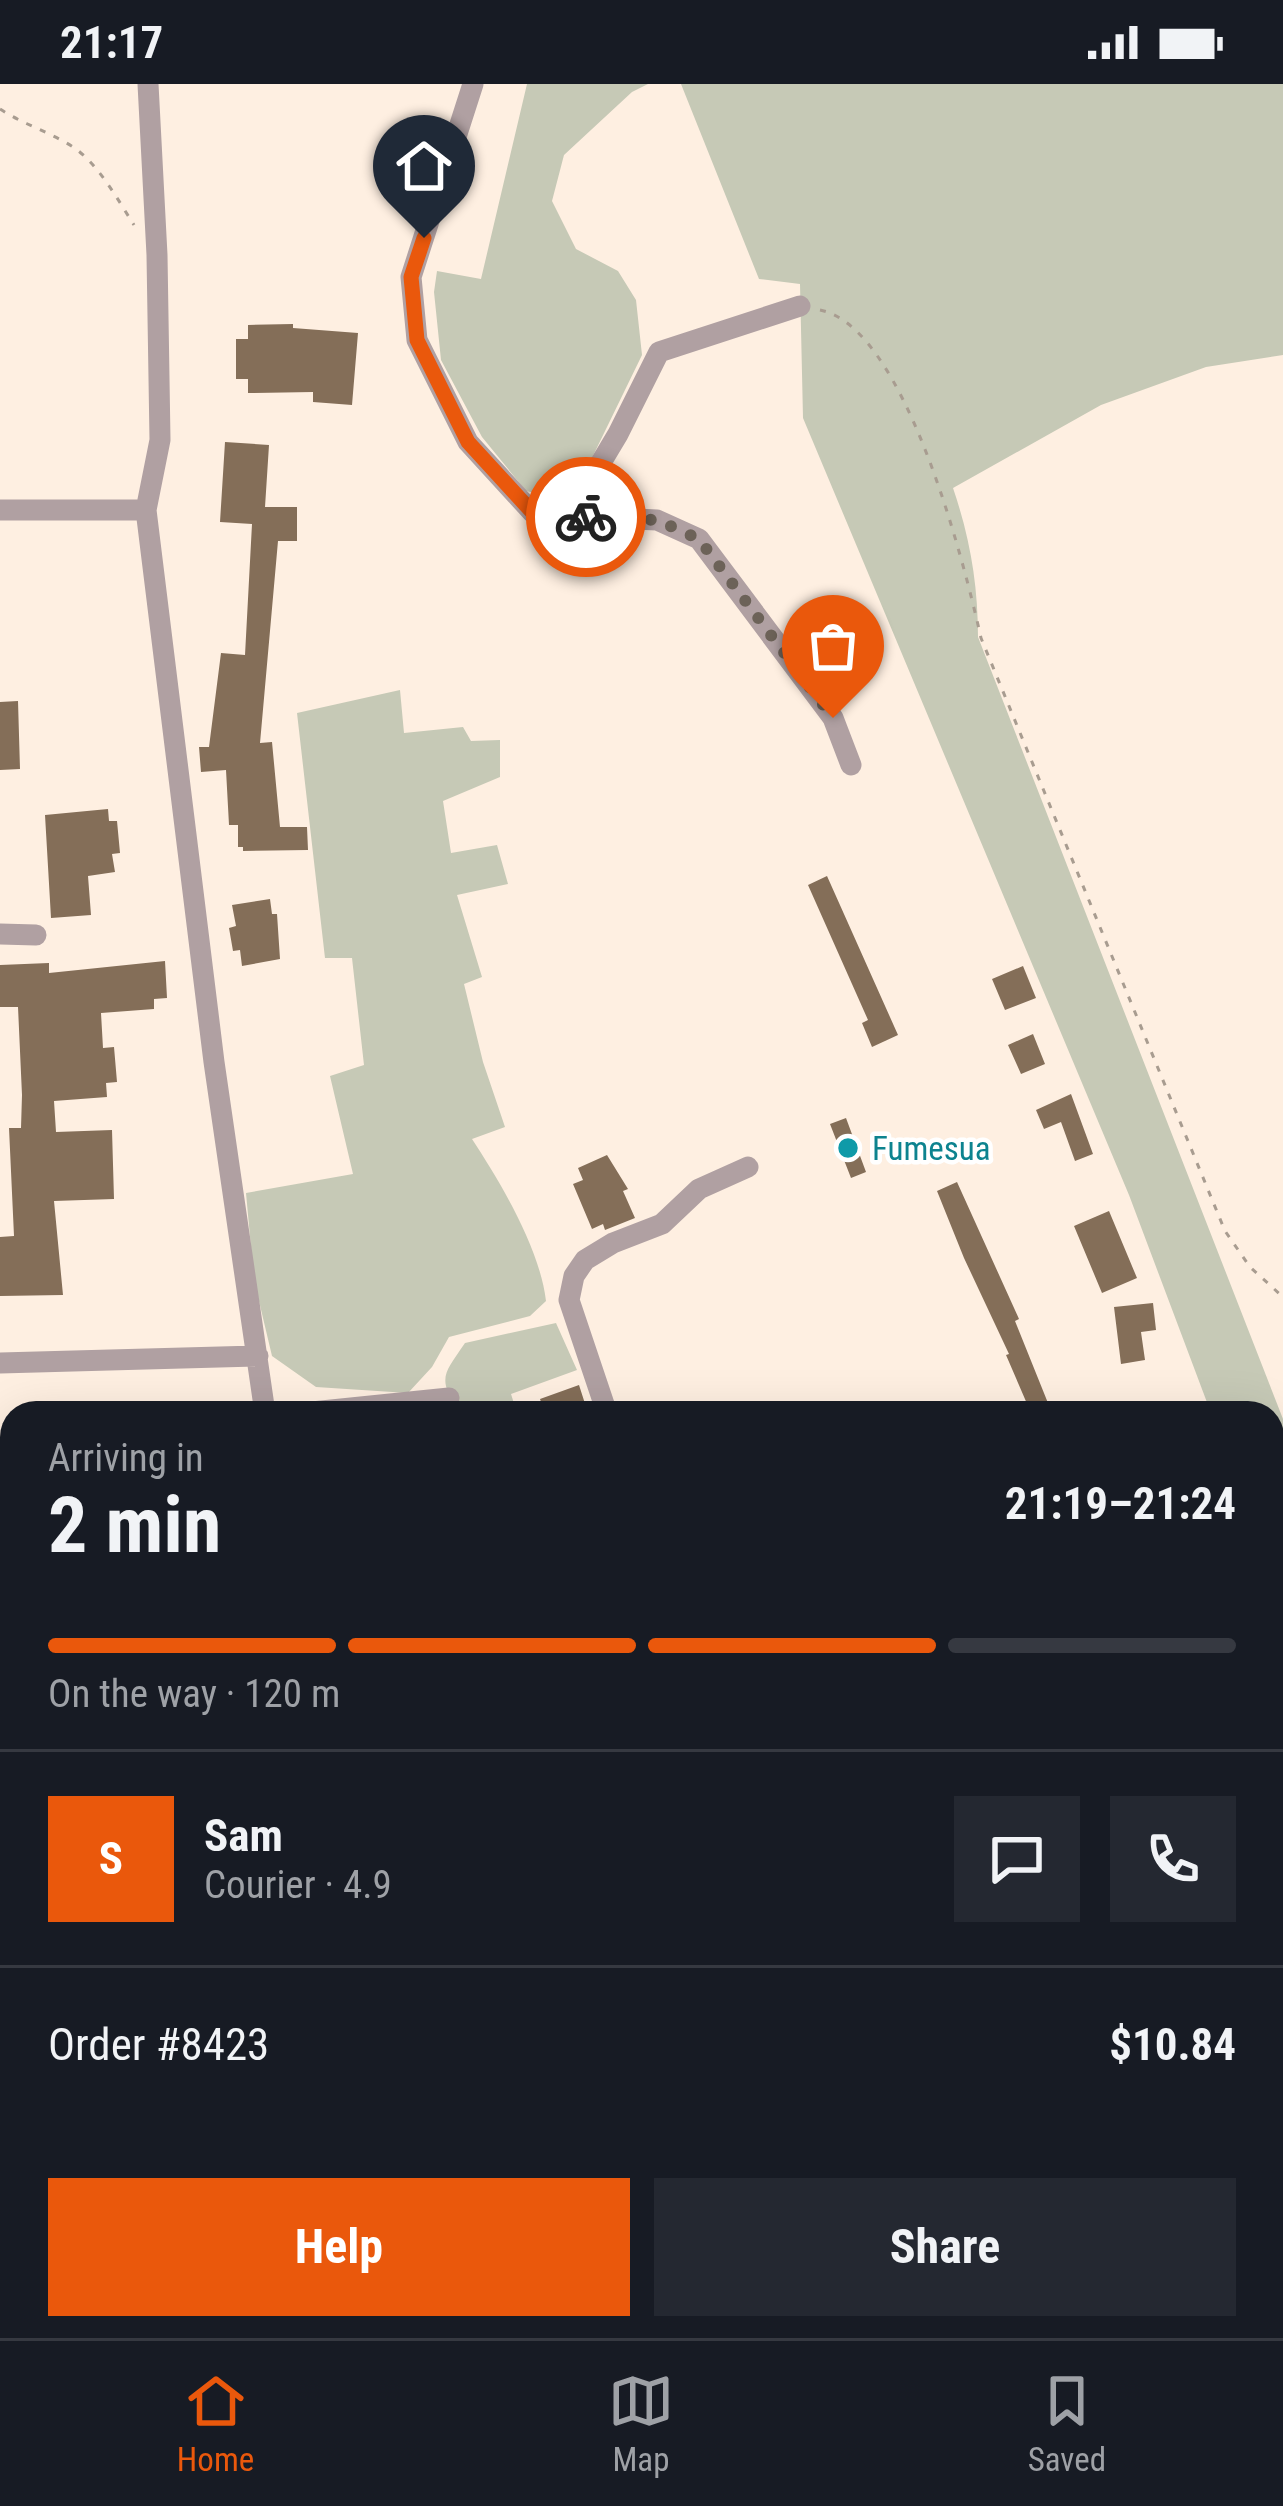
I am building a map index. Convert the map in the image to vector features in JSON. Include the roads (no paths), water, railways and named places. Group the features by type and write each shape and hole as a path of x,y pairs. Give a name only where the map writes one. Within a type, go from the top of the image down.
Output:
{"street":[{"path":"148,84 160,440 146,511 214,1062 264,1401"},
{"path":"473,84 411,277 417,340 468,442 533,513 657,520 699,539 833,718 851,765"},
{"path":"569,516 659,352 800,306"},
{"path":"0,510 146,511"},
{"path":"0,934 36,935"},
{"path":"604,1401 569,1300 574,1276 585,1260 613,1243 662,1225 699,1189 748,1167"},
{"path":"0,1364 258,1356"},
{"path":"420,1401 449,1398"}],"place":[{"name":"Fumesua","path":"848,1148"}]}
